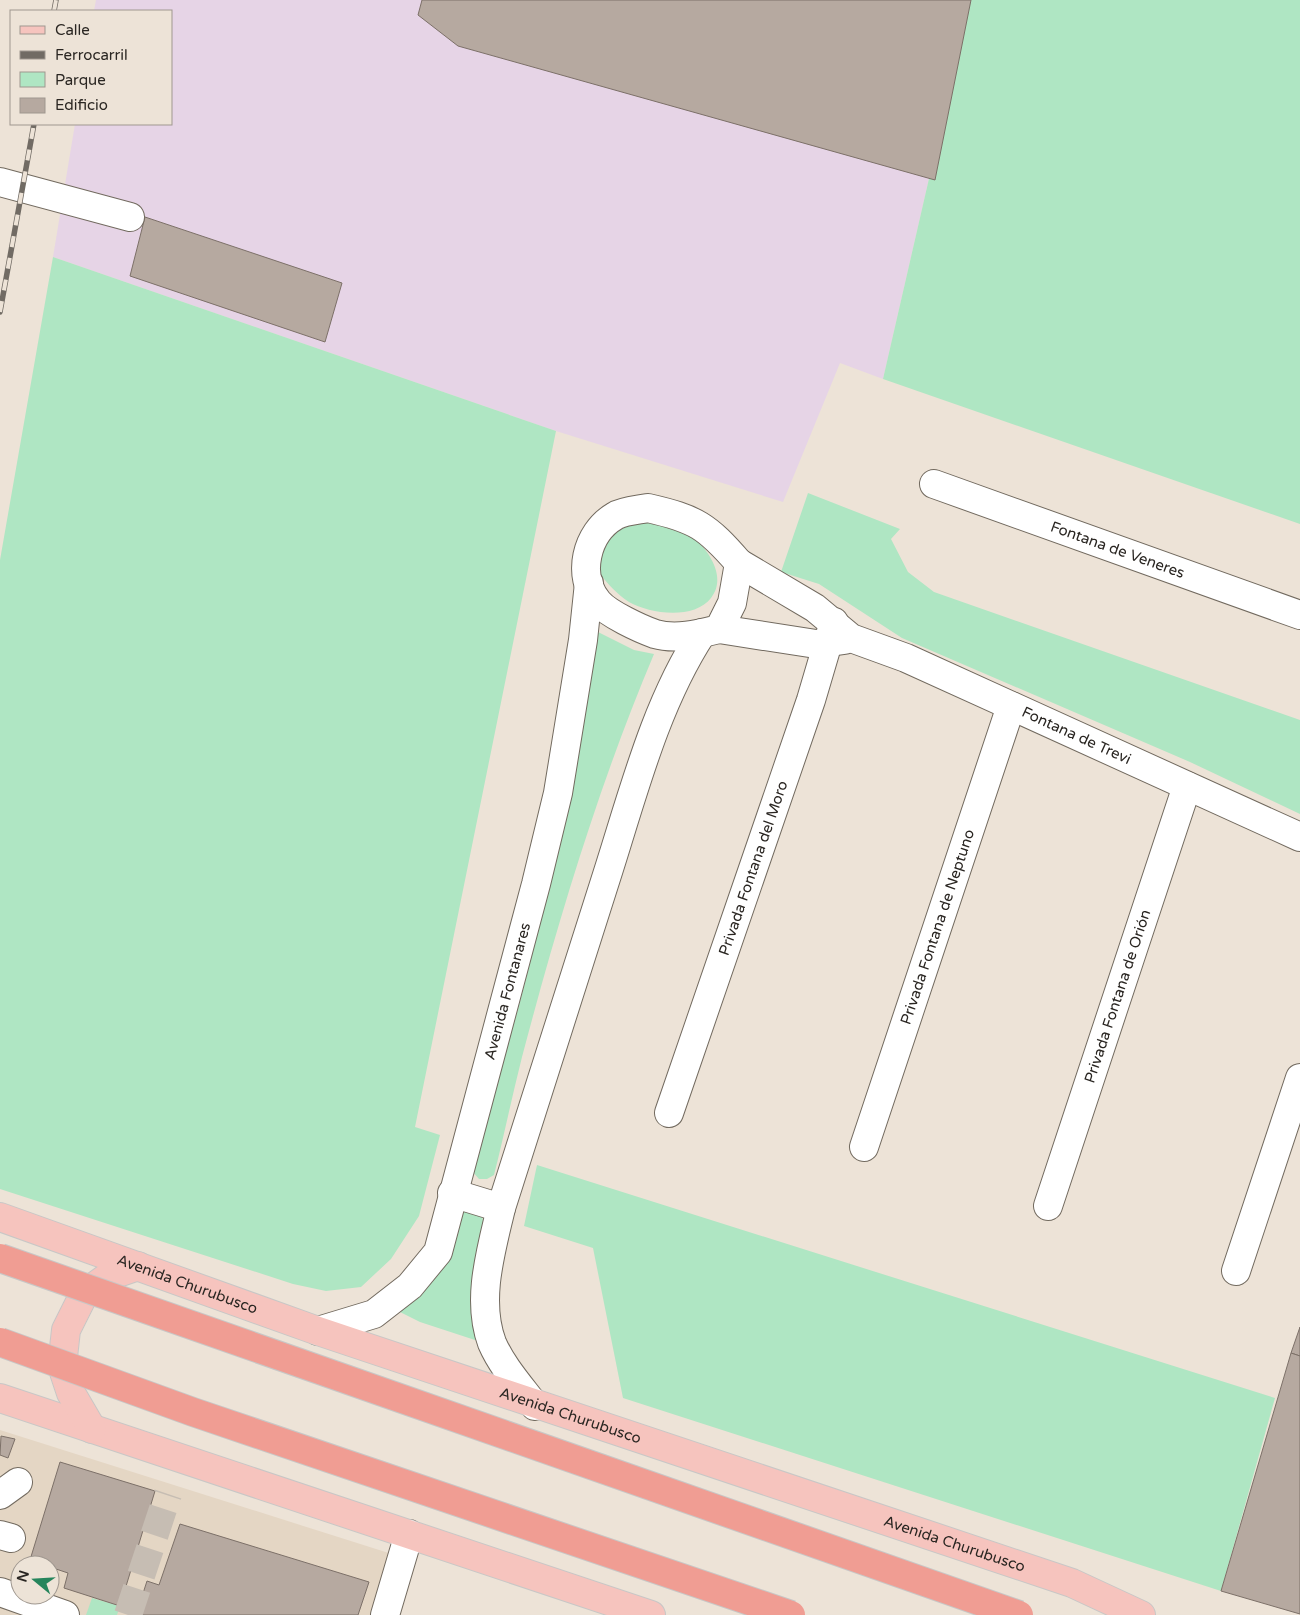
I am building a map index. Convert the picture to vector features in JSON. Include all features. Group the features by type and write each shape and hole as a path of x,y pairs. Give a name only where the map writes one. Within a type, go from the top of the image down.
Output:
{"highway":[{"path":"0,1258 1018,1615"},
{"path":"0,1342 202,1415 791,1615"}],"main road":[{"name":"Avenida Churubusco","path":"0,1217 318,1331 535,1406 1072,1583 1141,1615"},
{"path":"92,1429 71,1394 62,1366 66,1330 84,1294 109,1276 138,1266"},
{"path":"0,1398 651,1615"}],"street":[{"path":"0,182 130,217"},
{"name":"Fontana de Veneres","path":"934,484 1300,615"},
{"path":"648,508 682,516 714,534 739,562 791,592 837,634 776,639 711,631 688,636 656,634 624,619 598,602 586,575 588,548 600,528 616,515 648,508"},
{"path":"535,1406 510,1374 492,1343 484,1304 489,1259 501,1208 656,726 682,663 711,631 732,603 739,562"},
{"name":"Avenida Fontanares","path":"318,1331 374,1314 410,1286 438,1252 452,1193 536,884 558,792 583,640 589,583"},
{"name":"Fontana de Trevi","path":"837,634 906,658 1300,837"},
{"name":"Privada Fontana del Moro","path":"669,1113 808,709 837,634"},
{"name":"Privada Fontana de Neptuno","path":"864,1147 1011,706"},
{"name":"Privada Fontana de Orión","path":"1048,1206 1187,786"},
{"path":"1236,1271 1300,1078"},
{"path":"452,1193 501,1208"},
{"path":"385,1615 409,1534"},
{"path":"0,1592 65,1615"}],"shaded area":[{"path":"96,0 970,0 883,379 840,363 783,502 556,431 53,257 75,125 172,125 172,10 94,10"},
{"path":"0,1430 414,1561 396,1615 0,1615"}],"green space":[{"path":"970,0 1300,0 1300,524 883,379"},
{"path":"53,257 556,431 415,1127 440,1135 419,1216 391,1259 361,1287 326,1291 293,1284 0,1189 0,560"},
{"path":"808,493 900,529 891,539 908,572 934,592 1300,720 1300,814 1190,762 902,638 819,584 781,572"},
{"path":"642,520 678,527 690,534 705,550 716,569 717,579 716,589 711,598 703,605 694,610 672,613 648,610 625,599 599,573 599,535"},
{"path":"596,631 634,650 654,654 615,753 565,904 522,1057 494,1175 487,1179 479,1179 472,1171 533,951 559,831"},
{"path":"537,1165 1275,1398 1221,1591 623,1398 593,1248 524,1226"},
{"path":"463,1210 482,1213 478,1341 420,1322 396,1310"},
{"path":"92,1598 120,1606 117,1615 86,1615"}],"building":[{"path":"422,0 971,0 935,180 458,46 418,15"},
{"path":"145,217 342,283 325,342 130,276"},
{"path":"1300,1327 1300,1356 1291,1353"},
{"path":"1291,1353 1300,1356 1300,1614 1221,1591"},
{"path":"1,1436 15,1439 8,1458 0,1455"},
{"path":"60,1462 155,1491 120,1606 64,1588 68,1573 60,1570 60,1555 32,1555"},
{"path":"180,1524 369,1582 358,1615 136,1615 147,1581 159,1585"}],"tunnel":[{"path":"128,1615 168,1494"}],"railway":[{"path":"54,10 56,0"},
{"path":"0,312 34,125"}]}
